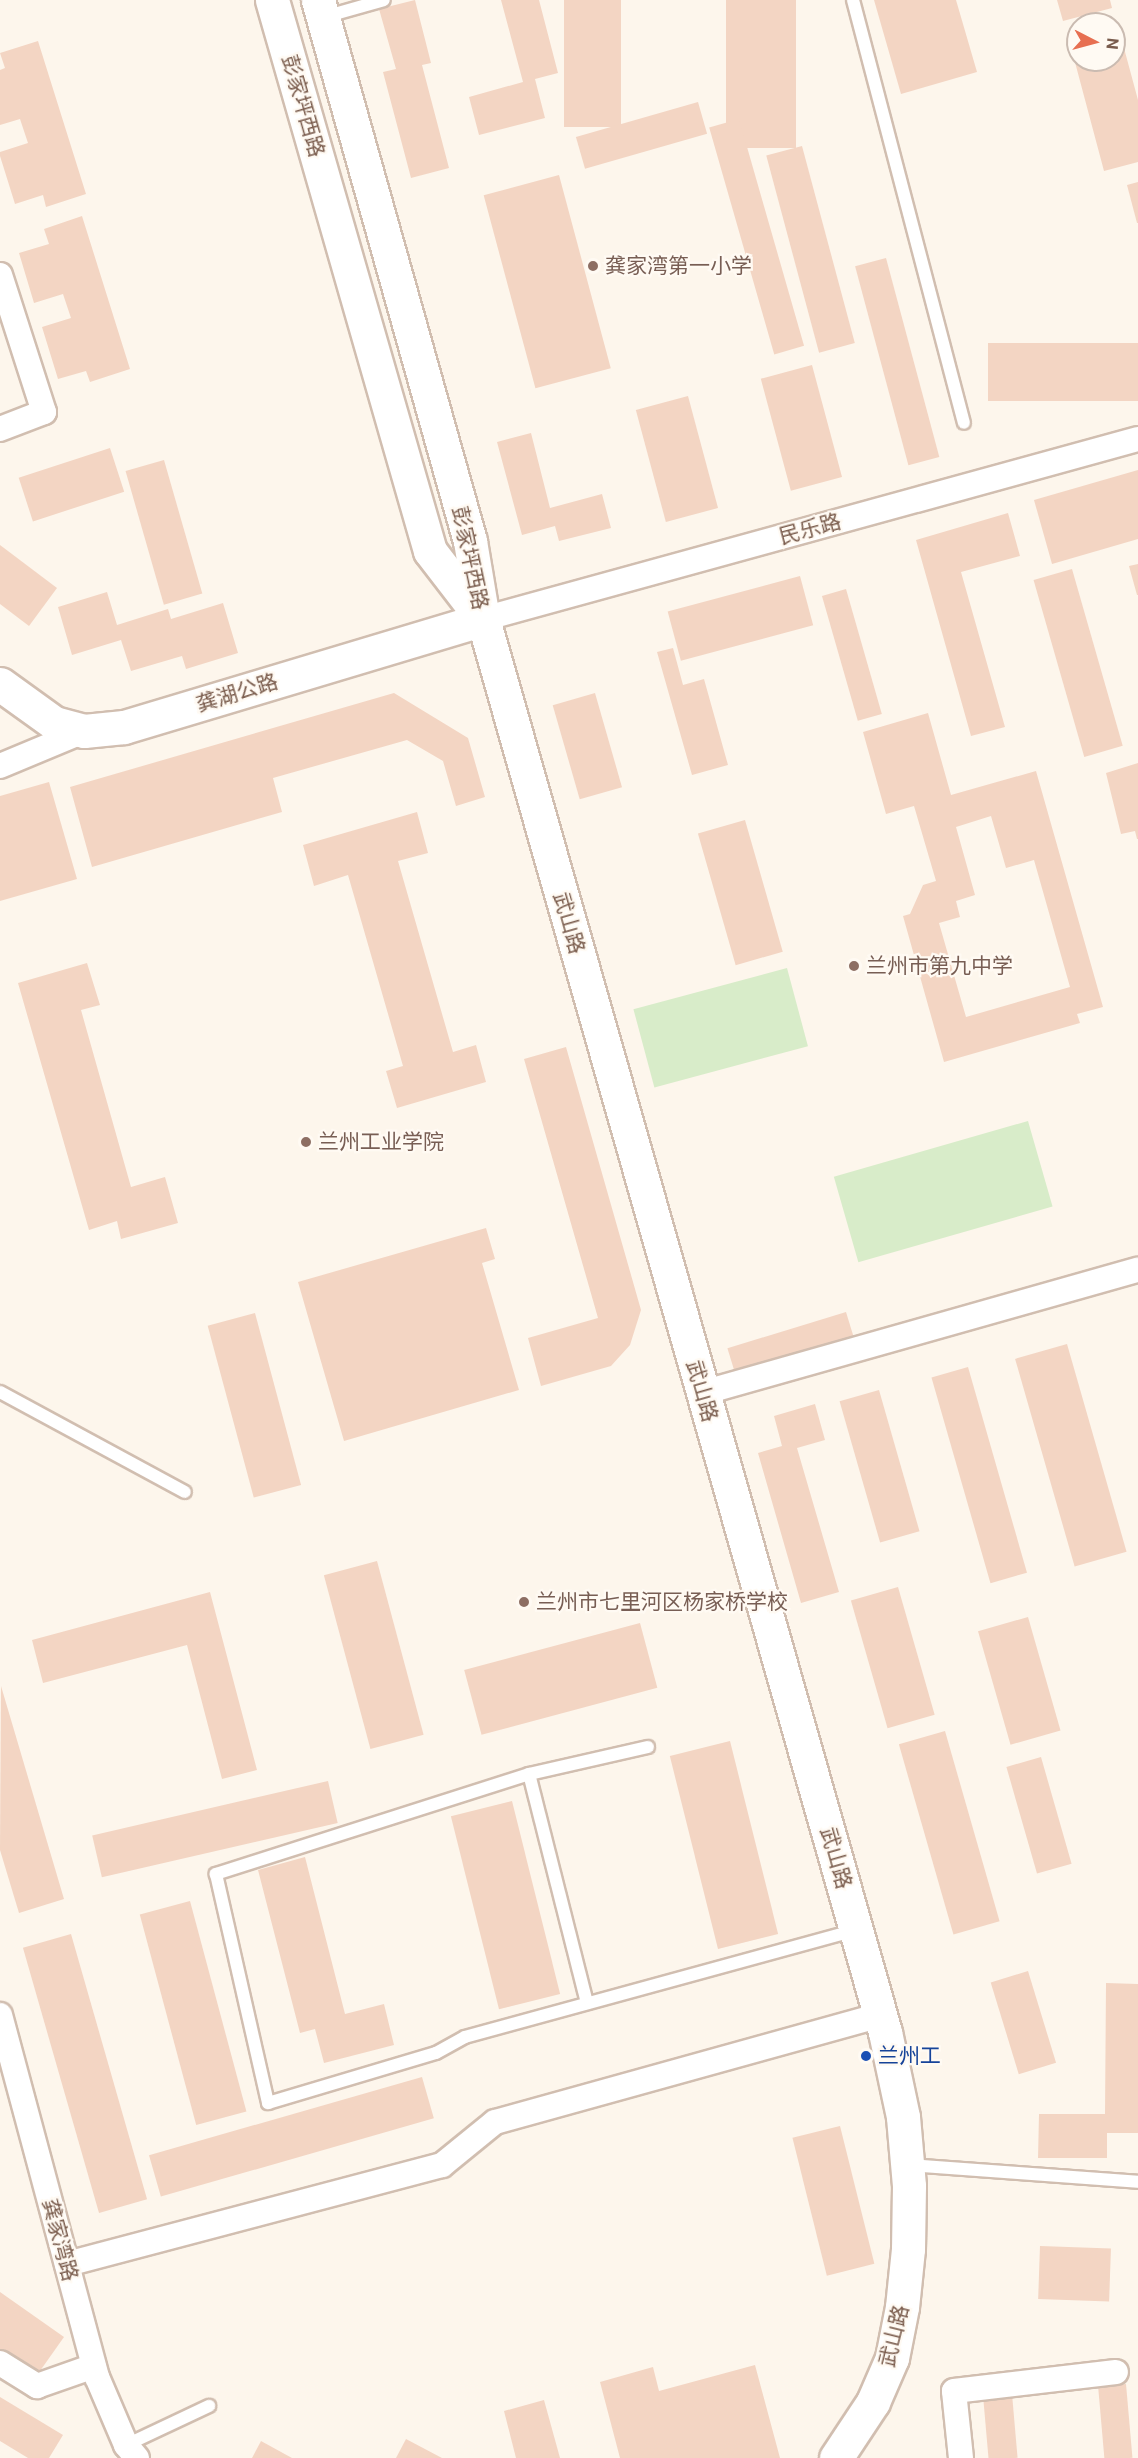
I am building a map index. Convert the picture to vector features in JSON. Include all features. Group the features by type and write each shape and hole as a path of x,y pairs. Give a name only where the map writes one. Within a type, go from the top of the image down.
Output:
{"main road":[{"name":"彭家坪西路","path":"272,0 430,551 483,619"},
{"name":"彭家坪西路","path":"320,9 470,541 483,619"},
{"name":"龚湖公路","path":"0,684 54,723 84,731 124,727 483,619"},
{"name":"武山路","path":"483,619 881,2015 903,2117 907,2165 908,2249 892,2358 873,2402 836,2458"}],"street":[{"path":"0,275 44,412 0,429"},
{"name":"民乐路","path":"483,619 1138,439"},
{"path":"0,766 84,731"},
{"path":"702,1393 1138,1270"},
{"name":"龚家湾路","path":"0,2015 94,2366 132,2452"},
{"path":"67,2264 442,2165 495,2122 881,2015"},
{"path":"0,2363 38,2386 94,2366"},
{"path":"961,2458 954,2391 1116,2372"}],"lane":[{"path":"320,9 384,0"},
{"path":"853,0 964,423"},
{"path":"0,1392 185,1492"},
{"path":"648,1747 529,1774 216,1874 267,2103 436,2053 465,2037 856,1930"},
{"path":"529,1774 586,2003"},
{"path":"907,2165 1138,2182"},
{"path":"132,2452 209,2406"}],"green space":[{"path":"787,968 808,1046 654,1087 633,1009"},
{"path":"1028,1121 1053,1207 858,1262 834,1177"}],"building":[{"path":"415,0 431,63 422,65 449,168 411,178 383,72 396,69 379,9"},
{"path":"501,0 539,0 558,73 535,79 545,118 479,135 469,97 523,82"},
{"path":"564,0 621,0 621,127 564,127"},
{"path":"726,0 796,0 796,148 726,148"},
{"path":"874,0 956,0 977,72 901,94"},
{"path":"1057,0 1110,0 1112,8 1097,12 1066,12 1066,20 1063,21"},
{"path":"38,41 86,194 46,207 43,195 15,204 0,156 0,152 28,143 20,119 0,125 0,70 5,68 0,53"},
{"path":"1126,56 1138,100 1138,162 1104,171 1078,72 1126,72"},
{"path":"698,102 707,134 585,169 576,137"},
{"path":"739,119 804,346 774,354 709,128"},
{"path":"802,146 855,343 819,353 766,156"},
{"path":"559,175 611,368 535,388 484,195"},
{"path":"1138,182 1138,223 1137,223 1127,185"},
{"path":"82,216 130,369 90,382 86,371 58,379 42,327 71,318 63,294 34,303 19,253 49,244 44,229"},
{"path":"886,258 939,457 908,465 855,266"},
{"path":"988,343 1138,343 1138,401 988,401"},
{"path":"812,365 842,477 791,491 761,379"},
{"path":"688,396 718,508 666,522 636,410"},
{"path":"531,433 550,508 602,494 611,528 559,541 555,526 522,535 497,442"},
{"path":"110,448 124,492 33,521 19,478"},
{"path":"164,460 202,594 164,605 126,471"},
{"path":"1138,470 1138,539 1052,564 1034,500"},
{"path":"1008,513 1020,556 961,572 1005,727 971,736 916,540"},
{"path":"0,545 57,588 29,626 0,604"},
{"path":"1138,564 1138,595 1137,595 1129,566"},
{"path":"1072,569 1123,746 1084,757 1034,580"},
{"path":"800,576 813,625 681,661 668,611"},
{"path":"846,589 882,714 858,721 822,596"},
{"path":"107,592 117,625 168,609 171,619 223,603 238,653 186,669 182,656 131,671 121,640 72,655 58,607"},
{"path":"673,648 683,685 704,679 728,765 692,775 657,652"},
{"path":"394,693 468,738 485,797 456,806 443,761 407,740 273,778 282,812 92,867 70,787"},
{"path":"595,693 622,787 580,799 553,705"},
{"path":"928,713 951,795 1036,771 1103,1007 1077,1014 1080,1023 944,1062 903,916 910,914 923,885 936,881 914,806 886,814 863,732","holes":["991,816 1006,868 1034,860 1070,987 966,1017 939,923 960,917 956,901 975,895 956,827"]},
{"path":"1138,763 1137,839 1135,831 1121,834 1106,773"},
{"path":"49,782 77,879 0,901 0,796"},
{"path":"417,812 428,853 398,861 453,1052 476,1045 486,1082 397,1108 386,1071 403,1066 348,875 314,886 303,845"},
{"path":"745,820 783,952 736,965 698,834"},
{"path":"87,963 100,1005 81,1010 131,1187 165,1177 178,1223 121,1239 117,1221 89,1230 18,983"},
{"path":"566,1047 641,1310 630,1345 611,1366 541,1386 528,1338 598,1318 524,1059"},
{"path":"486,1228 495,1259 482,1263 519,1390 344,1441 298,1282"},
{"path":"846,1312 856,1345 737,1381 727,1348"},
{"path":"255,1313 301,1485 254,1498 208,1326"},
{"path":"1067,1344 1127,1552 1075,1567 1015,1359"},
{"path":"968,1367 1027,1573 990,1583 931,1377"},
{"path":"879,1390 920,1531 880,1543 840,1401"},
{"path":"815,1404 825,1440 797,1448 839,1592 801,1603 758,1453 782,1446 774,1416"},
{"path":"377,1561 424,1735 370,1749 324,1575"},
{"path":"898,1587 935,1715 888,1728 851,1601"},
{"path":"210,1592 257,1770 222,1779 187,1645 43,1683 32,1640"},
{"path":"1028,1617 1061,1730 1011,1745 978,1631"},
{"path":"640,1623 657,1688 482,1735 464,1670"},
{"path":"1,1686 64,1899 19,1913 0,1850"},
{"path":"945,1731 1000,1921 953,1935 899,1744"},
{"path":"730,1741 778,1934 718,1949 670,1756"},
{"path":"1041,1757 1072,1864 1037,1874 1006,1767"},
{"path":"328,1781 338,1823 102,1877 92,1835"},
{"path":"512,1801 560,1994 499,2009 451,1816"},
{"path":"305,1857 345,2014 384,2004 394,2045 324,2063 315,2029 300,2033 258,1870"},
{"path":"190,1901 246,2112 196,2125 140,1914"},
{"path":"71,1934 147,2199 99,2213 23,1948"},
{"path":"1028,1971 1056,2063 1019,2074 991,1982"},
{"path":"1106,1983 1138,1984 1138,2133 1107,2133 1107,2158 1038,2158 1039,2114 1105,2114"},
{"path":"422,2077 434,2118 161,2197 149,2155"},
{"path":"840,2126 874,2264 827,2276 792,2138"},
{"path":"1040,2246 1111,2248 1109,2301 1038,2299"},
{"path":"0,2292 64,2337 35,2378 0,2353"},
{"path":"755,2365 780,2458 620,2458 600,2382 653,2367 659,2391"},
{"path":"1126,2384 1132,2458 1104,2458 1098,2386"},
{"path":"1012,2394 1018,2458 988,2458 983,2397"},
{"path":"0,2397 63,2435 49,2458 28,2458 0,2441"},
{"path":"544,2400 560,2458 516,2458 504,2411"},
{"path":"406,2439 442,2458 396,2458"},
{"path":"261,2441 292,2458 252,2458"}],"place":[{"name":"龚家湾第一小学","path":"593,266"},
{"name":"兰州市第九中学","path":"854,966"},
{"name":"兰州工业学院","path":"306,1142"},
{"name":"兰州市七里河区杨家桥学校","path":"524,1602"},
{"name":"兰州工","path":"866,2056"}]}
